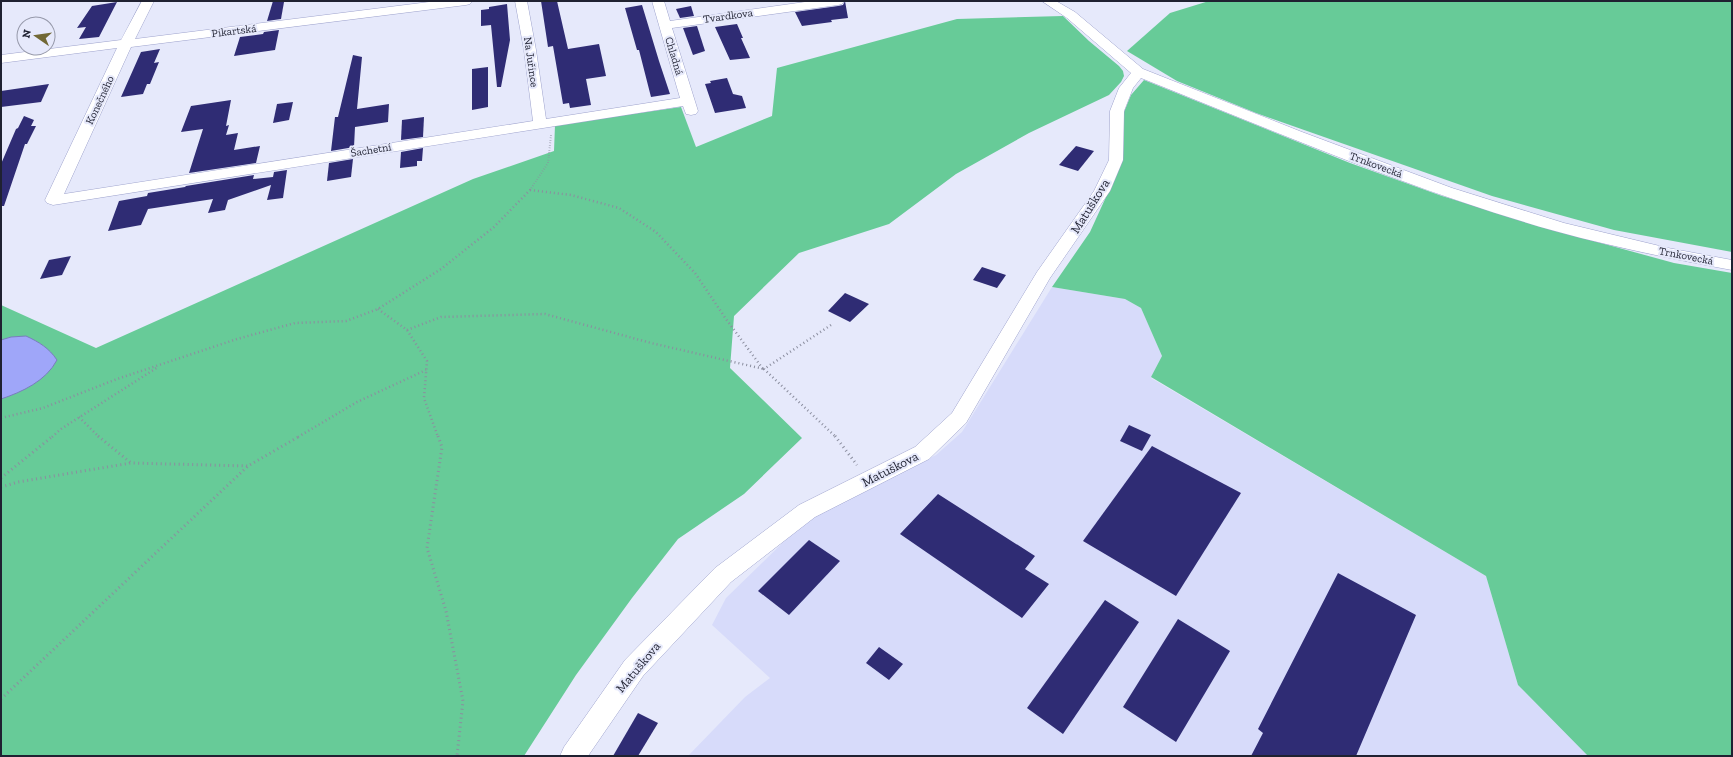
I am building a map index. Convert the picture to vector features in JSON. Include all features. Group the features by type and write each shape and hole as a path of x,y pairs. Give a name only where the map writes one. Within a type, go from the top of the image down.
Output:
{"street":[{"name":"Konečného","path":"53,200 126,44 148,1"},
{"name":"Pikartská","path":"1,60 411,5 466,1"},
{"name":"Na Juřince","path":"521,1 546,123"},
{"name":"Chladná","path":"658,1 689,106"},
{"name":"Tvardkova","path":"665,25 838,1"},
{"name":"Trnkovecká","path":"1048,1 1071,15 1138,72 1297,135 1447,191 1560,227 1668,253 1732,264"},
{"name":"Matuškova","path":"572,756 634,668 723,575 808,510 922,453 959,418 1043,276 1102,191 1116,160 1117,111 1126,88 1138,72"},
{"name":"Šachetní","path":"53,200 546,123 689,106"}],"path":[{"path":"1,418 44,408 117,379 237,339 295,323 346,321 378,309 441,270 494,227 530,190 548,163 551,143 546,123"},
{"path":"530,190 571,195 619,208 656,232 695,273 764,369 836,437 869,480"},
{"path":"378,309 407,330 427,361 424,398 442,447 428,548 446,611 462,701 457,756"},
{"path":"407,330 441,317 545,314 651,343 764,369 831,325"},
{"path":"1,478 62,429 161,364"},
{"path":"1,699 248,466 357,402 426,370"},
{"path":"79,417 104,441 131,463"},
{"path":"1,487 18,482 131,463 248,466"}],"shaded area":[{"path":"1052,287 1125,299 1141,308 1162,356 1151,378 1486,576 1518,685 1588,756 688,756 745,697 770,678 712,625 726,598 807,519 936,455 962,432"}],"green space":[{"path":"1209,1 1732,1 1732,252 1614,230 1492,196 1256,113 1177,81 1127,51 1170,13"},
{"path":"1063,16 1123,71 1124,76 1121,82 1109,95 1029,133 956,174 889,224 799,253 734,316 730,368 802,438 744,494 678,539 632,598 576,675 524,756 1,756 1,305 96,348 473,179 554,151 555,125 681,107 696,147 772,116 777,68 957,19"},
{"path":"1144,80 1350,163 1442,196 1557,231 1674,263 1732,273 1732,756 1588,756 1518,685 1486,576 1151,377 1162,356 1141,308 1125,299 1052,287 1090,232 1122,162 1124,112 1131,95"}],"water":[{"path":"26,336 51,352 57,360 47,374 33,385 1,399 1,340 11,337"}],"building":[{"path":"273,1 284,2 281,19 267,21"},
{"path":"541,1 557,1 568,49 599,44 606,76 586,79 591,105 570,108 569,103 563,104 553,46 548,47"},
{"path":"845,1 848,18 831,20 832,22 802,26 795,12 843,5"},
{"path":"117,2 99,37 79,39 86,27 77,28 92,6"},
{"path":"507,4 510,40 501,87 497,87 491,25 481,26 481,10"},
{"path":"642,5 670,94 651,97 639,50 637,50 625,8"},
{"path":"691,6 694,16 680,18 676,9"},
{"path":"737,24 743,38 741,38 750,58 730,60 715,27"},
{"path":"697,26 705,51 693,55 683,28"},
{"path":"279,30 275,50 234,56 240,37"},
{"path":"160,49 154,63 159,62 150,84 147,84 143,94 121,97 141,52"},
{"path":"353,55 362,57 357,109 389,104 388,122 355,127 354,147 331,151 335,117 338,117"},
{"path":"488,67 488,107 472,110 472,69"},
{"path":"727,78 733,94 742,96 746,108 715,113 705,84 711,83 710,81"},
{"path":"49,84 41,102 1,107 1,91"},
{"path":"231,100 226,126 229,125 226,135 238,133 234,150 260,146 256,163 189,173 203,129 181,132 191,106"},
{"path":"293,102 289,120 273,123 277,104"},
{"path":"24,116 34,120 31,126 36,126 27,144 25,144 4,206 1,206 1,164 16,129"},
{"path":"424,117 423,137 401,140 402,120"},
{"path":"1076,146 1094,151 1078,171 1059,165"},
{"path":"423,148 422,161 417,161 417,166 400,168 401,152"},
{"path":"353,159 351,177 327,181 329,163"},
{"path":"287,170 283,198 267,200 271,185 228,200 225,210 208,213 213,199 148,209 141,225 108,231 119,201 147,196 148,193 254,175 253,179 273,177 274,172"},
{"path":"71,256 62,275 40,279 49,260"},
{"path":"982,267 1006,275 997,288 973,280"},
{"path":"845,293 869,304 850,322 828,311"},
{"path":"1129,425 1151,435 1142,451 1120,441"},
{"path":"1152,446 1241,493 1176,596 1083,541"},
{"path":"938,494 1035,556 1025,569 1049,584 1022,618 900,534"},
{"path":"809,540 840,561 789,615 758,591"},
{"path":"1338,573 1416,615 1356,756 1251,756 1263,733 1258,729"},
{"path":"1105,600 1139,622 1063,734 1027,708"},
{"path":"1178,619 1230,651 1176,742 1123,707"},
{"path":"879,647 903,664 889,680 866,663"},
{"path":"638,713 658,723 638,756 613,756"}]}
